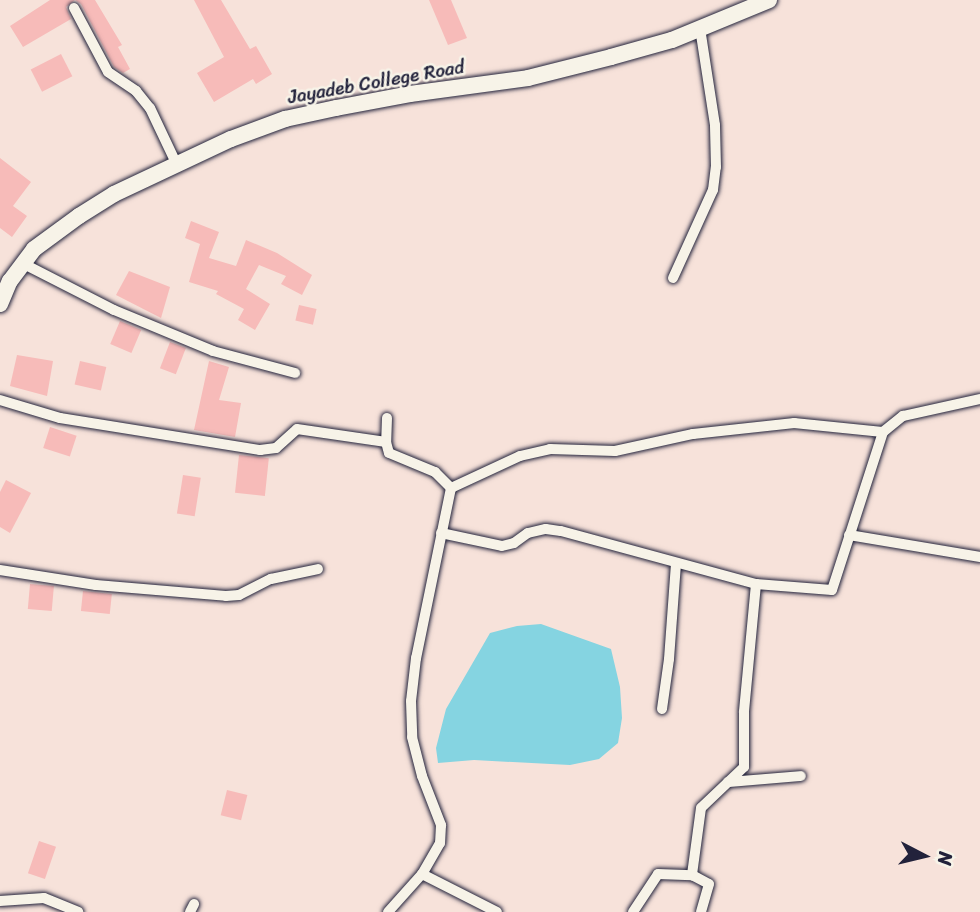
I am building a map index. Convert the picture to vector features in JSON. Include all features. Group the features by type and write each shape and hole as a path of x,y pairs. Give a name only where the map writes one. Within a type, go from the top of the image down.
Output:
{"street":[{"name":"Jayadeb College Road","path":"0,304 10,281 34,249 79,216 114,194 231,139 285,119 410,93 528,78 672,40 769,0"},
{"path":"74,8 108,72 136,91 150,108 177,164"},
{"path":"673,278 713,190 716,166 715,125 700,29"},
{"path":"22,263 114,310 213,351 295,373"},
{"path":"441,533 502,546 514,543 528,533 546,529 756,584 832,590 883,432 903,415 980,399"},
{"path":"0,400 60,418 260,450 276,447 297,429 386,442"},
{"path":"387,418 386,442 389,453 394,458 435,472 451,488"},
{"path":"451,488 520,456 550,449 615,451 693,434 794,423 883,432"},
{"path":"388,912 422,874 440,843 441,825 415,750 411,701 416,658 451,488"},
{"path":"849,536 980,557"},
{"path":"662,709 669,659 676,563"},
{"path":"0,570 96,585 226,597 239,595 271,579 318,569"},
{"path":"692,875 701,808 744,767 744,712 756,584"},
{"path":"728,782 801,776"},
{"path":"422,874 497,912"},
{"path":"633,912 658,874 692,875 709,884 701,912"},
{"path":"0,901 44,898 78,912"}],"water":[{"path":"541,624 611,649 620,687 622,718 618,743 599,759 570,765 474,760 438,763 436,748 446,709 490,633 517,626"}],"building":[{"path":"50,0 75,0 66,7 71,19 23,47 10,26"},
{"path":"75,0 95,0 122,45 118,47 130,69 123,73 114,67 81,4"},
{"path":"194,0 221,0 250,49 256,46 272,74 256,84 253,79 214,102 197,73 224,57"},
{"path":"429,0 451,0 467,38 448,45"},
{"path":"61,54 72,76 42,92 31,69"},
{"path":"0,158 31,182 13,206 27,216 12,237 0,228"},
{"path":"191,221 219,232 209,258 236,266 246,240 277,253 312,275 302,295 281,284 286,276 259,265 246,289 270,304 255,330 238,320 244,309 216,294 218,291 189,282 200,244 185,238"},
{"path":"129,271 170,287 161,318 116,295"},
{"path":"299,305 317,309 313,325 295,321"},
{"path":"120,321 141,330 131,353 110,344"},
{"path":"170,342 186,348 176,374 160,368"},
{"path":"17,355 53,361 47,396 10,386"},
{"path":"80,361 106,367 101,390 75,384"},
{"path":"209,361 229,367 219,400 241,403 235,437 194,430"},
{"path":"50,427 77,436 70,457 43,448"},
{"path":"239,455 269,458 265,496 235,493"},
{"path":"183,475 201,478 195,516 177,514"},
{"path":"6,480 31,493 10,533 0,527 0,492"},
{"path":"30,584 54,586 52,611 28,609"},
{"path":"83,591 112,594 110,614 81,611"},
{"path":"227,790 247,795 241,820 221,815"},
{"path":"39,841 56,847 45,879 28,873"}]}
